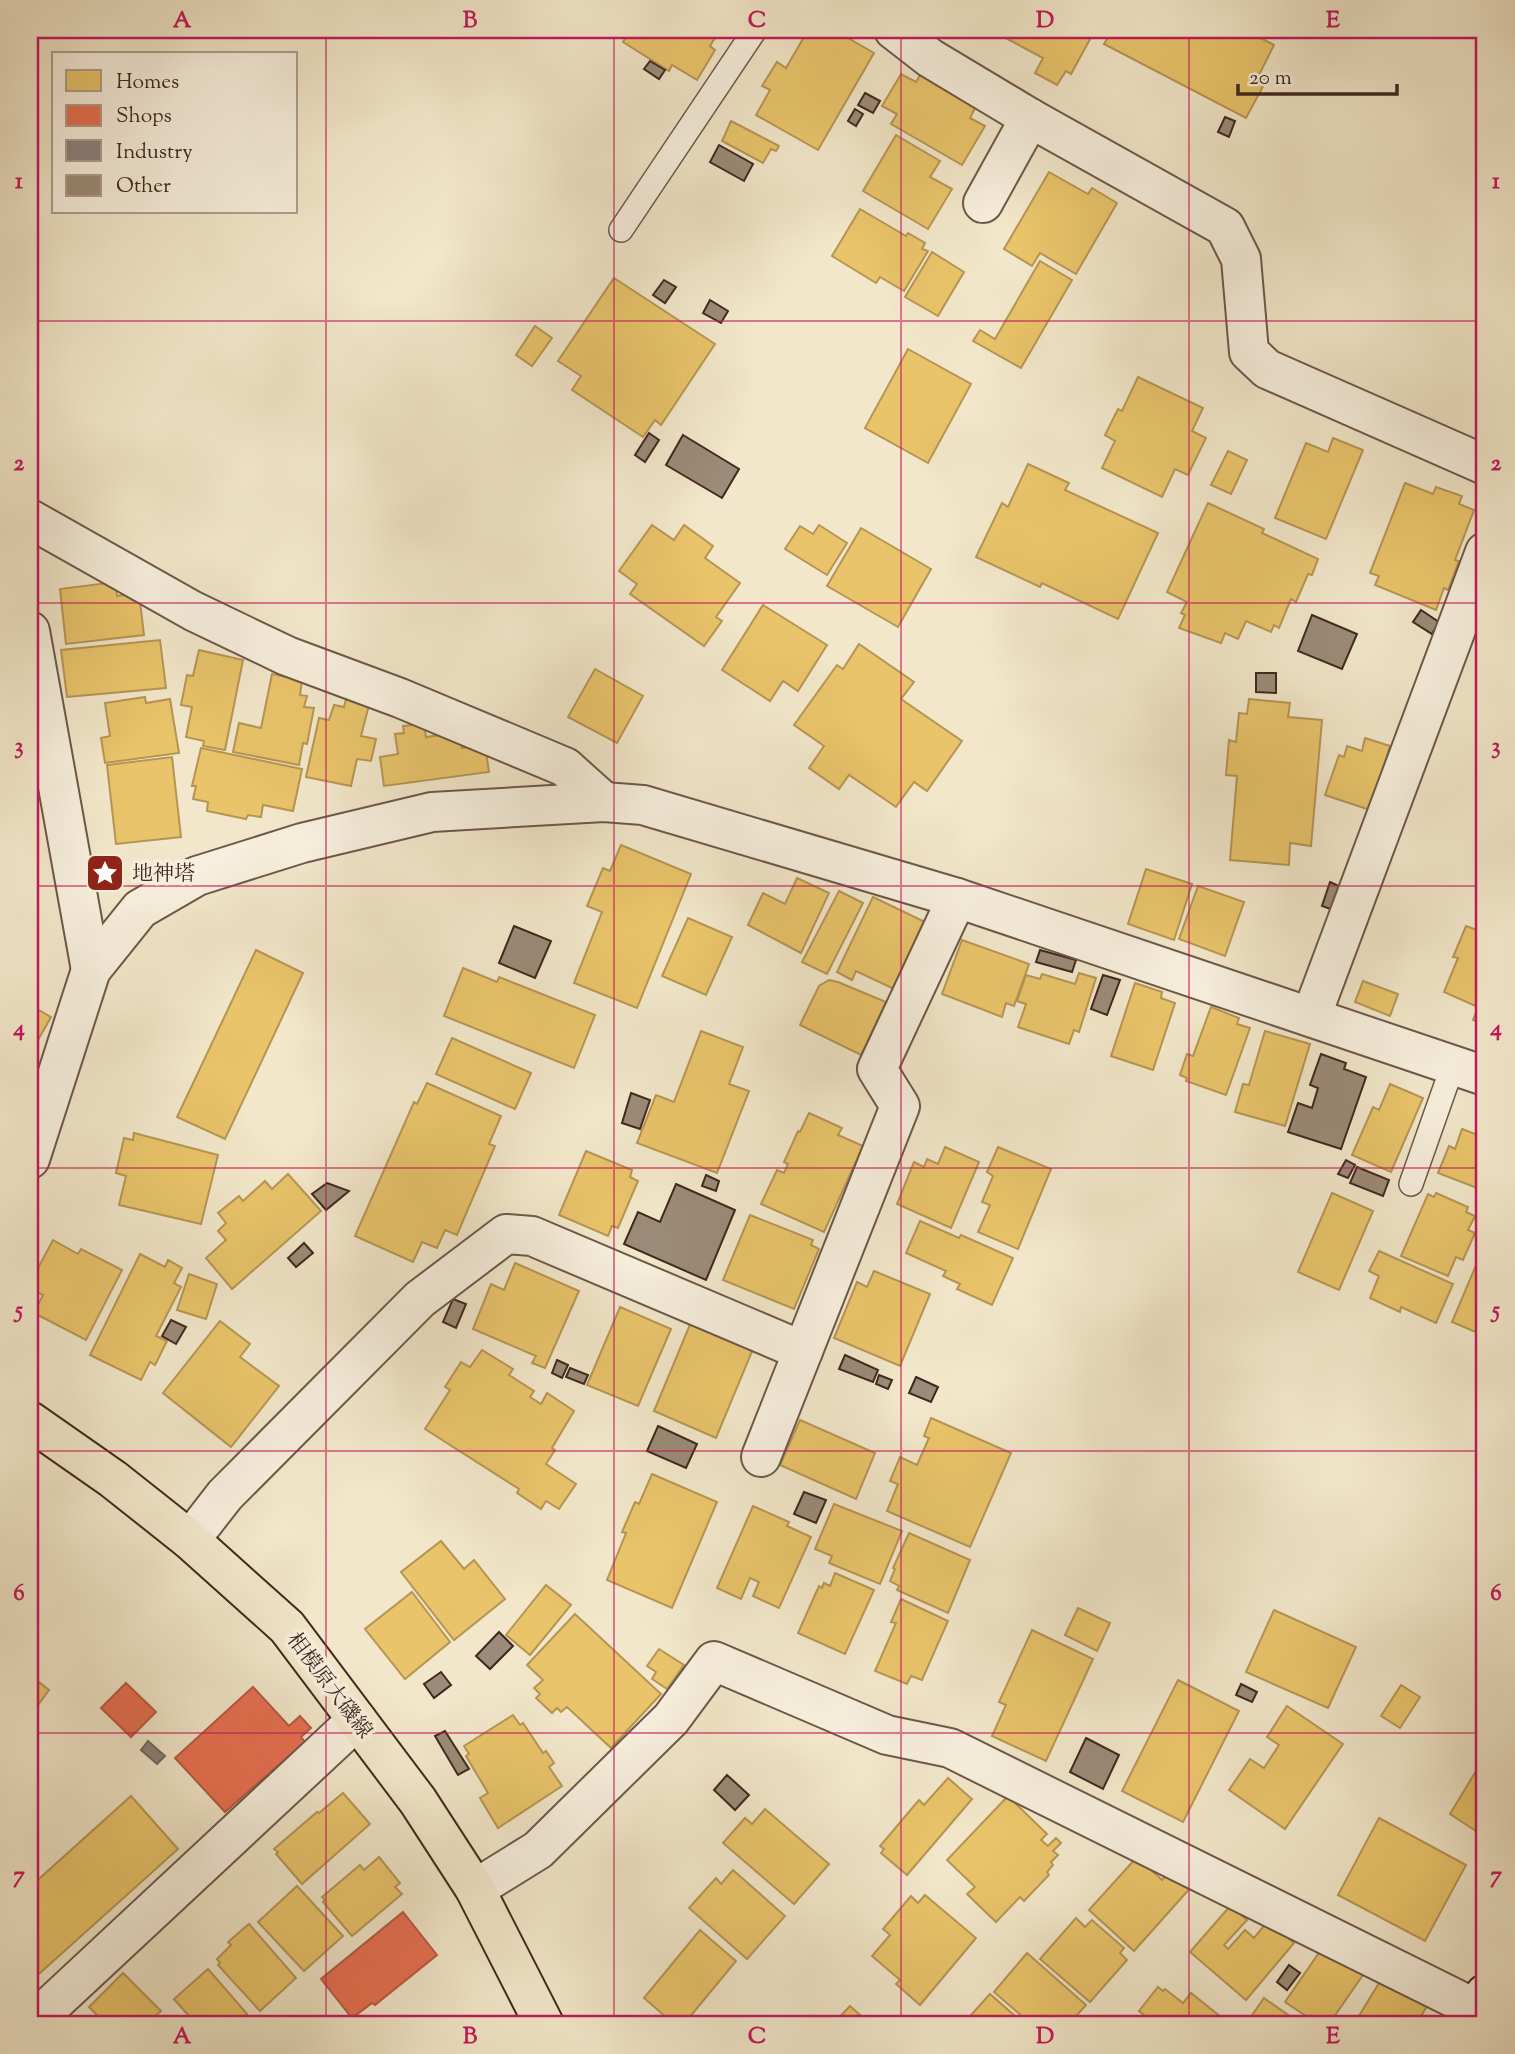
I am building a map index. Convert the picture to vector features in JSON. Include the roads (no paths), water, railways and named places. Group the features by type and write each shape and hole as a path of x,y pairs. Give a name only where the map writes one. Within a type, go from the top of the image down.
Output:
{"main road":[{"name":"相模原大磯線","path":"30,1421 113,1479 190,1540 287,1627 418,1801 475,1889 544,2024"}],"street":[{"path":"894,30 930,58 1030,118 1224,227 1241,259 1250,352 1267,369 1485,465"},
{"path":"983,203 1030,118"},
{"path":"30,519 193,611 287,656 400,698 565,767 604,802"},
{"path":"1311,1017 1485,552"},
{"path":"30,631 91,970"},
{"path":"30,1159 91,970 140,909 197,876 302,843 432,813 604,802 643,805 957,898 1469,1071"},
{"path":"761,1457 900,1106 877,1069 957,898"},
{"path":"190,1540 225,1495 420,1299 506,1234 532,1236 803,1351"},
{"path":"475,1889 538,1850 671,1718 713,1661 887,1735 950,1748 1476,2009"},
{"path":"31,2024 357,1720"}],"lane":[{"path":"621,230 755,30"},
{"path":"1411,1184 1469,1071"}],"place":[{"name":"地神塔","path":"105,873"}]}
